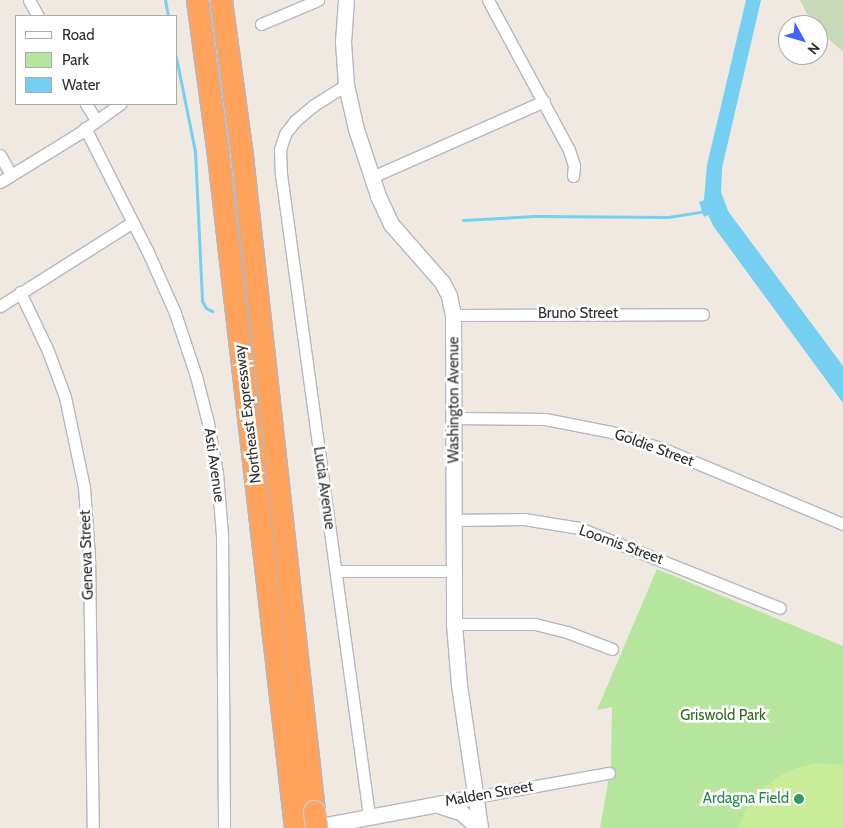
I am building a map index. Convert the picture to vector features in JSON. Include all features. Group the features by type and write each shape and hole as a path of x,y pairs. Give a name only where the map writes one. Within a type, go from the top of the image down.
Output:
{"highway":[{"name":"Northeast Expressway","path":"197,0 306,822"},
{"name":"Northeast Expressway","path":"221,0 241,147 306,822"}],"street":[{"path":"261,24 318,0"},
{"name":"Washington Avenue","path":"346,0 343,42 346,85 356,129 378,196 391,224 442,282 453,314 454,624 458,670 479,828"},
{"path":"488,0 570,150 574,165 573,176"},
{"path":"31,1 38,15"},
{"name":"Lucia Avenue","path":"346,85 314,105 295,121 284,134 280,149 369,812"},
{"path":"372,177 544,102"},
{"path":"87,105 96,120"},
{"path":"0,182 118,105"},
{"name":"Asti Avenue","path":"85,128 133,222 168,297 188,348 205,408 217,473 223,550 224,828"},
{"path":"0,155 11,175"},
{"path":"0,306 133,222"},
{"name":"Geneva Street","path":"20,292 48,351 65,397 84,487 89,556 93,828"},
{"name":"Bruno Street","path":"453,314 703,314"},
{"name":"Goldie Street","path":"454,418 537,419 582,425 611,432 666,450 843,524"},
{"name":"Loomis Street","path":"454,520 524,519 579,528 780,608"},
{"path":"336,571 454,571"},
{"path":"454,624 535,624 567,632 612,649"},
{"name":"Malden Street","path":"306,822 434,804 609,774"},
{"path":"434,804 458,811 479,828"}],"green space":[{"path":"800,0 843,0 843,52 828,38 828,15 808,15"},
{"name":"Griswold Park","path":"657,569 843,646 843,828 600,828 611,766 612,707 597,710"},
{"name":"Ardagna Field","path":"817,763 843,765 843,828 738,828 747,808 761,790 778,777 796,768"}],"water":[{"path":"746,0 761,0 722,168 721,192 728,211 843,366 843,403 714,227 708,215 704,217 699,202 704,200 707,165"}],"waterway":[{"path":"165,0 168,15"},
{"path":"178,67 195,151 202,301 206,308 212,311"},
{"path":"463,220 535,216 668,217 704,211"}],"place":[{"name":"Ardagna Field","path":"799,799"}]}
